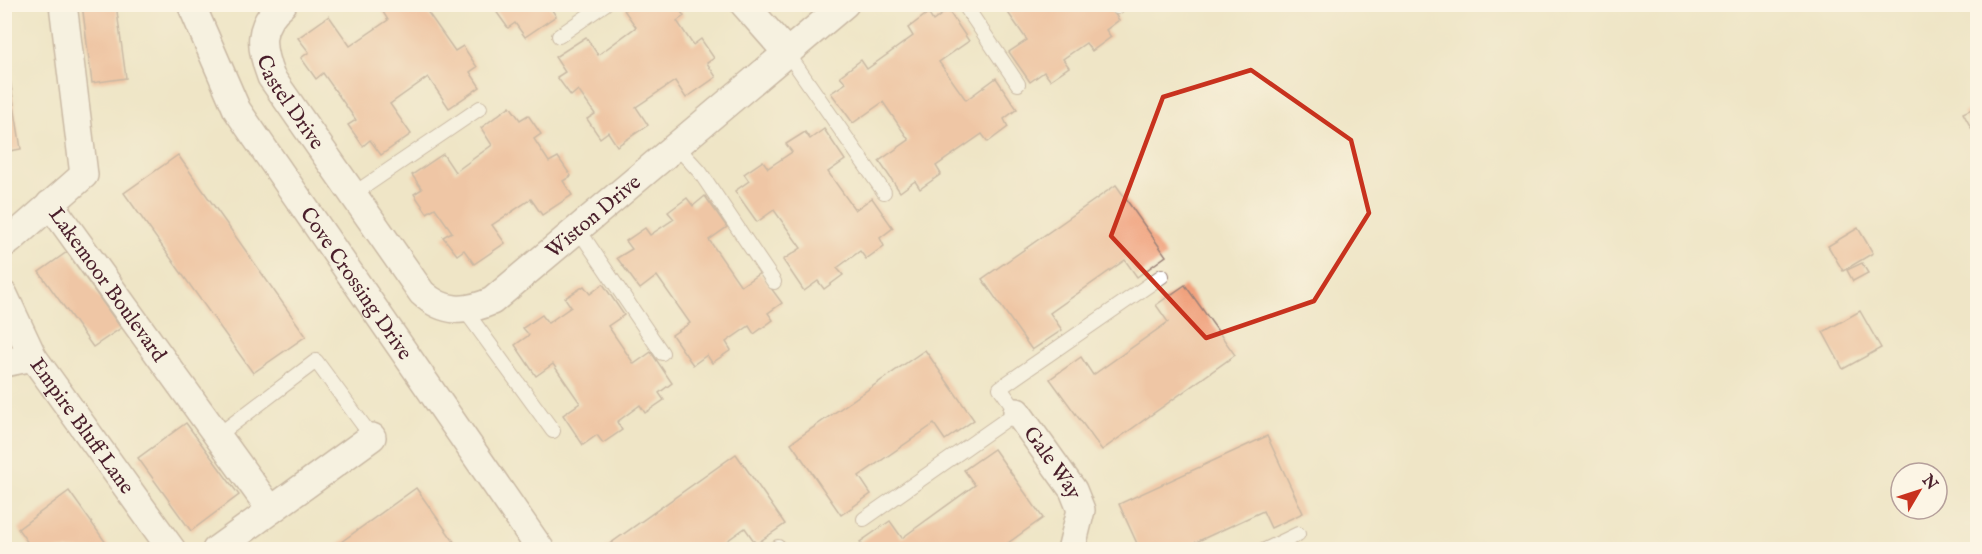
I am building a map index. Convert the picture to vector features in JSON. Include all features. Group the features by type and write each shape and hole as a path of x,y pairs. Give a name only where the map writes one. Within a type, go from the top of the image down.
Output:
{"street":[{"name":"Lakemoor Boulevard","path":"63,4 84,175 50,204 271,510"},
{"name":"Cove Crossing Drive","path":"190,4 237,110 541,549"},
{"name":"Castel Drive","path":"283,4 272,15 265,27 261,40 263,57 271,77 352,195"},
{"path":"744,4 788,54"},
{"name":"Wiston Drive","path":"352,195 422,293 434,304 450,309 480,306 492,301 845,4"},
{"path":"4,243 50,204"},
{"name":"Empire Bluff Lane","path":"4,295 33,357 172,549"},
{"path":"4,363 33,357"},
{"name":"Gale Way","path":"1017,412 1073,490 1081,510 1071,549"},
{"path":"216,549 372,437"}],"lane":[{"path":"559,36 605,4"},
{"path":"964,4 1018,84"},
{"path":"788,54 884,192"},
{"path":"352,195 480,108"},
{"path":"677,147 700,171 774,282"},
{"path":"578,229 662,353"},
{"path":"864,519 1017,412 1000,388 1162,276"},
{"path":"464,309 553,431"},
{"path":"217,436 316,361 372,437"},
{"path":"1265,549 1298,534"}],"highlighted area":[{"path":"1251,70 1351,140 1369,213 1314,301 1206,338 1111,236 1163,97"}],"building":[{"path":"82,4 116,4 126,78 92,83"},
{"path":"378,4 422,4 455,51 463,46 477,67 470,72 480,87 449,108 428,77 390,104 411,134 381,155 370,140 363,146 348,125 356,120 323,73 316,79 301,58 309,52 298,38 329,16 350,46 388,20"},
{"path":"496,4 548,4 556,16 525,37 515,23 508,28 493,7"},
{"path":"632,4 676,4 684,16 677,21 693,45 701,39 714,58 707,63 716,77 686,98 675,81 636,107 648,125 617,146 608,132 600,138 587,119 595,114 578,90 571,96 557,77 565,72 555,57 586,37 598,55 636,27 624,10"},
{"path":"1002,4 1108,4 1119,20 1106,30 1111,37 1092,51 1086,43 1063,59 1069,67 1050,80 1044,72 1030,82 1009,52 1027,40"},
{"path":"948,10 969,41 939,62 966,100 996,78 1017,109 1004,119 1008,127 988,142 982,134 936,166 941,174 920,189 915,181 900,192 879,161 909,140 883,102 853,123 831,93 846,83 840,76 861,60 867,69 913,36 908,28 928,13 933,21"},
{"path":"4,42 21,149 4,152"},
{"path":"510,106 520,120 528,115 541,134 534,139 549,162 558,157 571,176 563,181 572,195 542,215 531,199 492,225 505,243 474,264 464,250 457,255 443,237 452,232 435,208 427,213 414,194 422,189 412,175 443,154 455,172 492,145 481,128"},
{"path":"1978,106 1978,140 1963,113"},
{"path":"824,129 845,160 828,172 855,210 872,198 893,228 880,238 884,246 866,259 860,251 837,268 843,275 824,289 818,281 804,291 783,260 801,248 774,210 757,222 735,191 749,181 744,174 763,161 768,168 792,152 786,144 805,132 810,139"},
{"path":"178,155 306,336 253,373 124,193"},
{"path":"1116,185 1166,256 1137,277 1125,260 1050,313 1062,330 1032,350 982,279"},
{"path":"705,196 727,227 709,240 741,286 760,273 782,303 768,313 773,320 754,334 749,326 726,342 731,350 712,363 707,355 693,365 672,335 690,323 657,276 640,289 617,258 632,249 626,241 645,228 650,235 674,219 668,212 687,198 693,206"},
{"path":"1858,228 1873,253 1843,271 1828,246"},
{"path":"67,252 121,328 93,347 39,272"},
{"path":"1862,263 1868,273 1853,281 1847,270"},
{"path":"603,284 624,315 608,326 634,364 651,352 672,383 659,393 664,400 645,413 640,405 617,422 622,430 603,443 597,435 583,445 563,415 580,403 553,364 536,376 515,345 529,335 523,328 542,315 548,323 571,307 565,298 584,286 590,294"},
{"path":"1185,285 1235,355 1102,450 1050,379 1081,357 1093,375 1168,322 1156,305"},
{"path":"1860,311 1881,348 1843,369 1823,332"},
{"path":"925,350 974,420 945,440 934,424 859,476 871,494 841,515 791,443"},
{"path":"186,423 239,495 191,531 138,458"},
{"path":"1267,436 1303,513 1271,528 1263,511 1179,550 1140,550 1119,504"},
{"path":"994,449 1043,518 998,550 866,550 860,542 890,521 902,538 975,485 964,470"},
{"path":"736,454 785,524 756,544 745,528 714,550 605,550 604,548"},
{"path":"416,488 455,543 446,550 330,550"},
{"path":"69,491 111,550 33,550 18,529"}]}
